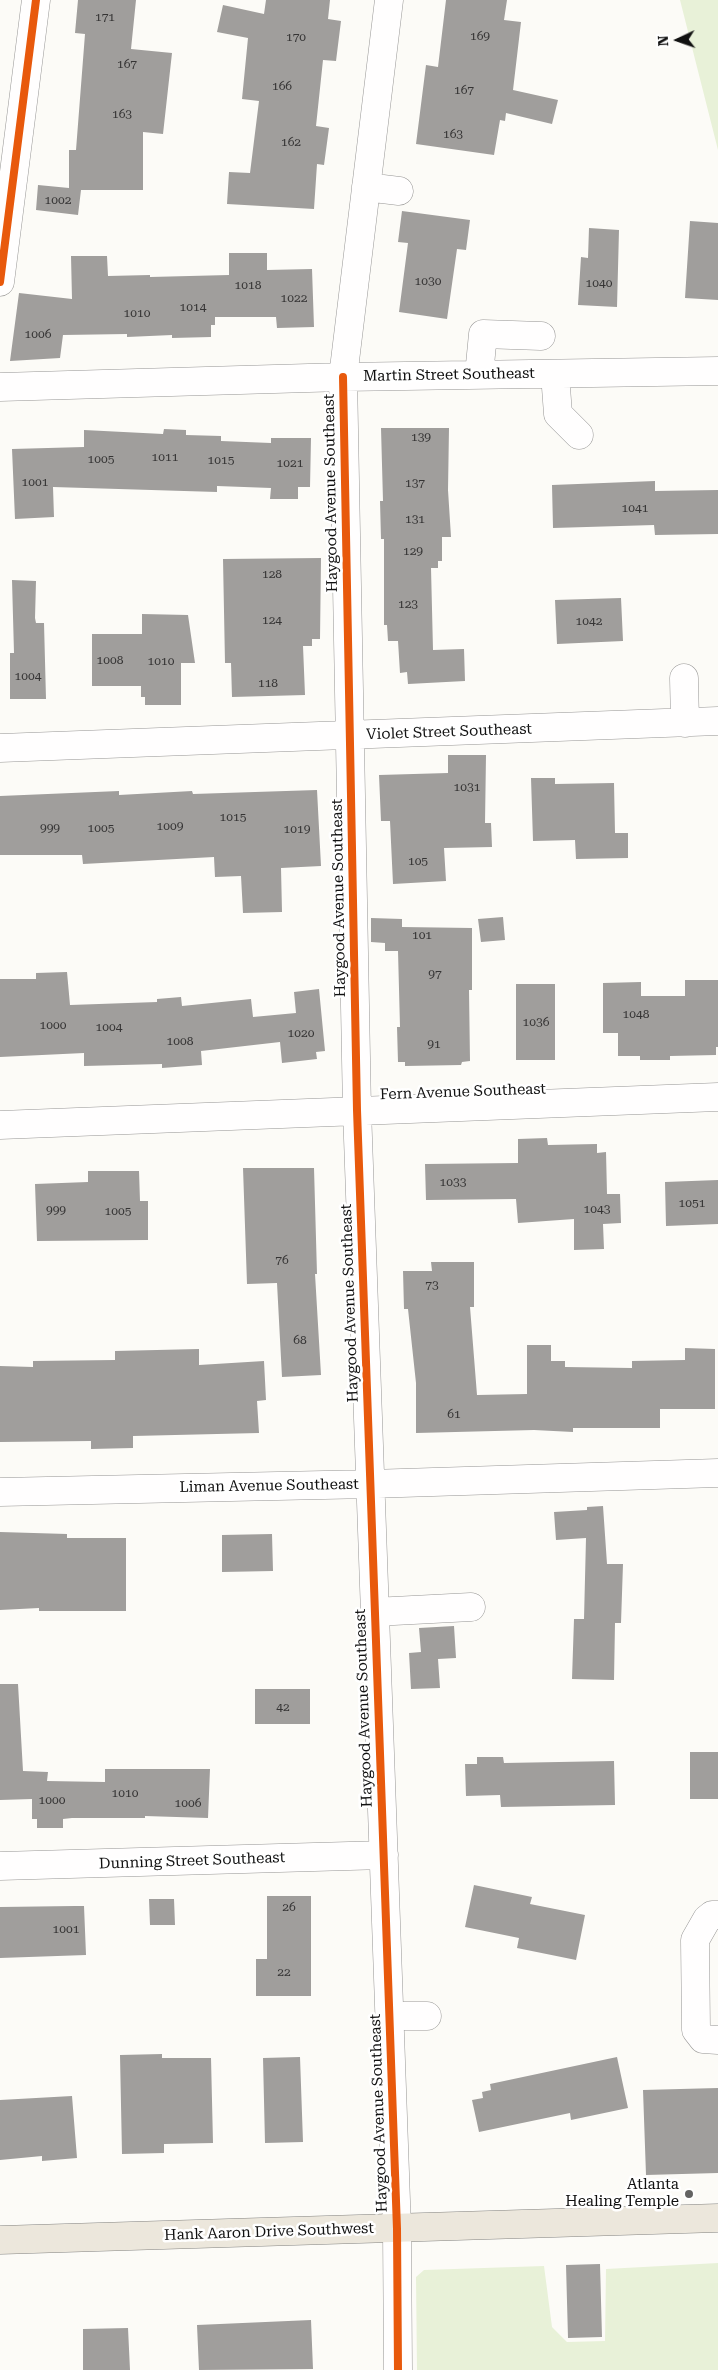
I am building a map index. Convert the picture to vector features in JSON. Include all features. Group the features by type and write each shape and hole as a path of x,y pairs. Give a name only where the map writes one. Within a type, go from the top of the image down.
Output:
{"main road":[{"name":"Hank Aaron Drive Southwest","path":"0,2240 718,2218"}],"street":[{"path":"0,282 10,131 36,0"},
{"name":"Haygood Avenue Southeast","path":"389,0 342,377 358,1110 397,2229 398,2370"},
{"path":"366,187 399,191"},
{"path":"479,375 483,334 541,336"},
{"name":"Martin Street Southeast","path":"0,387 342,377 718,371"},
{"path":"555,374 558,414 578,435"},
{"path":"684,678 685,722"},
{"name":"Violet Street Southeast","path":"0,748 718,721"},
{"name":"Fern Avenue Southeast","path":"0,1125 718,1097"},
{"name":"Liman Avenue Southeast","path":"0,1492 370,1484 718,1473"},
{"path":"374,1612 471,1607"},
{"name":"Dunning Street Southeast","path":"0,1866 384,1855"},
{"path":"718,1915 712,1915 707,1919 696,1940 696,2030 703,2040 718,2040"},
{"path":"390,2016 427,2016"}],"green space":[{"path":"680,0 718,0 718,150"},
{"path":"718,2263 718,2370 417,2370 416,2277 424,2270 544,2266 552,2327 567,2342 605,2341 606,2269"}],"building":[{"path":"78,0 136,0 131,49 172,53 163,134 143,132 143,190 81,190 78,215 36,210 38,185 69,188 69,150 76,150 85,34 75,33"},
{"path":"266,0 330,0 328,19 341,21 336,61 323,60 316,126 329,128 324,165 317,164 314,209 227,204 229,172 250,173 259,101 242,99 248,38 217,32 223,5 264,14"},
{"path":"446,0 507,0 504,20 521,22 513,90 558,100 552,124 506,113 505,121 500,120 494,155 416,144 426,65 438,67"},
{"path":"402,211 470,220 466,250 457,249 447,319 399,312 408,243 398,242"},
{"path":"690,221 718,223 718,300 685,298"},
{"path":"589,228 619,230 617,307 578,305 581,257 588,258"},
{"path":"229,253 267,253 267,270 312,269 314,327 277,328 276,317 215,317 215,325 211,325 211,337 172,338 172,335 127,337 127,334 63,335 60,358 10,361 19,293 72,299 71,256 107,256 108,276 150,275 150,277 229,275"},
{"path":"381,428 449,428 448,490 451,537 442,537 442,561 438,561 438,568 431,568 433,650 464,649 465,681 408,684 407,672 400,673 398,641 388,641 387,625 384,625 384,539 381,539 380,501 383,501"},
{"path":"164,429 186,430 186,435 221,436 221,441 271,443 271,438 311,438 310,487 298,487 298,499 270,499 271,488 217,486 217,492 53,487 54,517 15,519 12,449 84,447 84,430 163,434"},
{"path":"655,481 655,491 718,490 718,534 655,535 654,525 553,528 552,485"},
{"path":"321,558 320,639 312,639 312,646 303,646 305,695 232,697 231,663 225,663 223,559"},
{"path":"12,580 36,581 35,618 36,623 44,623 46,699 10,699 10,653 14,653"},
{"path":"621,598 623,641 557,644 555,600"},
{"path":"142,614 188,615 195,663 181,663 181,705 145,705 145,697 141,697 141,686 92,686 92,634 142,634"},
{"path":"448,755 486,755 485,823 491,823 492,847 444,848 446,881 393,884 390,821 381,821 379,775 448,773"},
{"path":"531,778 555,778 555,784 614,783 615,833 628,833 628,858 576,859 575,840 533,841"},
{"path":"317,790 321,866 281,868 282,912 243,913 241,876 215,877 214,857 83,864 82,855 0,855 0,796 119,791 119,795 192,791 193,794"},
{"path":"503,917 505,940 481,942 478,919"},
{"path":"371,918 402,919 402,927 472,928 472,990 469,990 470,1061 462,1062 461,1065 405,1066 405,1062 398,1062 397,1027 400,1027 398,951 385,951 385,943 371,942"},
{"path":"67,972 70,1005 157,1002 157,999 181,997 182,1006 251,999 253,1017 296,1013 294,992 319,989 325,1051 316,1052 317,1059 282,1063 280,1042 201,1051 202,1065 162,1068 162,1064 84,1066 84,1053 0,1057 0,979 36,979 36,973"},
{"path":"685,980 718,980 718,1047 716,1047 716,1055 670,1056 670,1060 640,1060 640,1056 618,1056 618,1033 603,1033 603,983 641,982 641,996 685,996"},
{"path":"516,984 555,984 555,1060 516,1060"},
{"path":"547,1138 548,1145 597,1144 597,1153 606,1152 607,1194 620,1194 621,1223 603,1224 604,1249 574,1250 574,1219 518,1223 516,1199 426,1200 425,1164 518,1163 518,1139"},
{"path":"243,1168 314,1168 317,1274 315,1274 321,1375 282,1377 277,1283 247,1284"},
{"path":"88,1171 139,1171 140,1201 148,1201 148,1240 37,1241 35,1184 88,1182"},
{"path":"718,1180 718,1224 666,1226 665,1182"},
{"path":"431,1262 474,1262 474,1307 470,1307 477,1395 527,1394 527,1345 551,1345 551,1361 565,1361 565,1367 632,1368 632,1361 685,1360 685,1348 715,1349 715,1409 660,1409 660,1428 573,1428 573,1432 534,1430 416,1433 416,1383 408,1309 404,1309 403,1271 432,1271"},
{"path":"199,1349 199,1365 264,1361 266,1400 257,1401 259,1433 133,1436 133,1448 91,1449 91,1441 0,1442 0,1366 33,1367 33,1361 115,1360 115,1351"},
{"path":"603,1506 607,1564 623,1564 621,1623 615,1623 614,1680 572,1679 574,1619 584,1619 586,1538 556,1540 554,1512 587,1510 587,1507"},
{"path":"0,1532 67,1534 67,1538 126,1538 126,1611 39,1611 39,1608 0,1610"},
{"path":"272,1534 273,1571 222,1572 222,1535"},
{"path":"454,1626 456,1658 438,1659 440,1688 411,1689 409,1653 421,1652 419,1628"},
{"path":"0,1684 18,1684 23,1771 48,1772 47,1781 105,1782 105,1769 210,1769 208,1818 145,1816 145,1818 72,1818 63,1819 63,1828 37,1828 37,1819 32,1819 32,1799 0,1800"},
{"path":"255,1689 310,1689 310,1724 255,1724"},
{"path":"690,1752 718,1752 718,1799 690,1799"},
{"path":"477,1757 503,1757 504,1763 614,1761 615,1805 501,1807 500,1795 466,1796 465,1764 477,1764"},
{"path":"474,1885 532,1897 530,1904 585,1915 576,1960 517,1948 519,1938 465,1927"},
{"path":"267,1896 311,1896 311,1996 256,1996 256,1959 267,1959"},
{"path":"149,1899 174,1899 175,1925 150,1925"},
{"path":"84,1906 86,1955 0,1958 0,1907"},
{"path":"162,2054 162,2058 211,2058 213,2143 164,2144 164,2153 122,2154 120,2055"},
{"path":"300,2057 303,2142 265,2143 263,2058"},
{"path":"617,2057 628,2108 571,2120 570,2113 479,2132 472,2100 483,2098 482,2092 491,2090 490,2084"},
{"path":"718,2088 718,2173 646,2175 643,2090"},
{"path":"72,2096 77,2158 42,2161 42,2156 0,2160 0,2100"},
{"path":"600,2264 602,2337 568,2338 566,2265"},
{"path":"311,2320 313,2369 199,2370 197,2325"},
{"path":"128,2328 130,2370 83,2370 83,2329"}],"cycle path":[{"path":"0,282 36,0"},
{"path":"343,377 357,1110 397,2229 398,2370"}],"place":[{"name":"Atlanta Healing Temple","path":"689,2194"}]}
